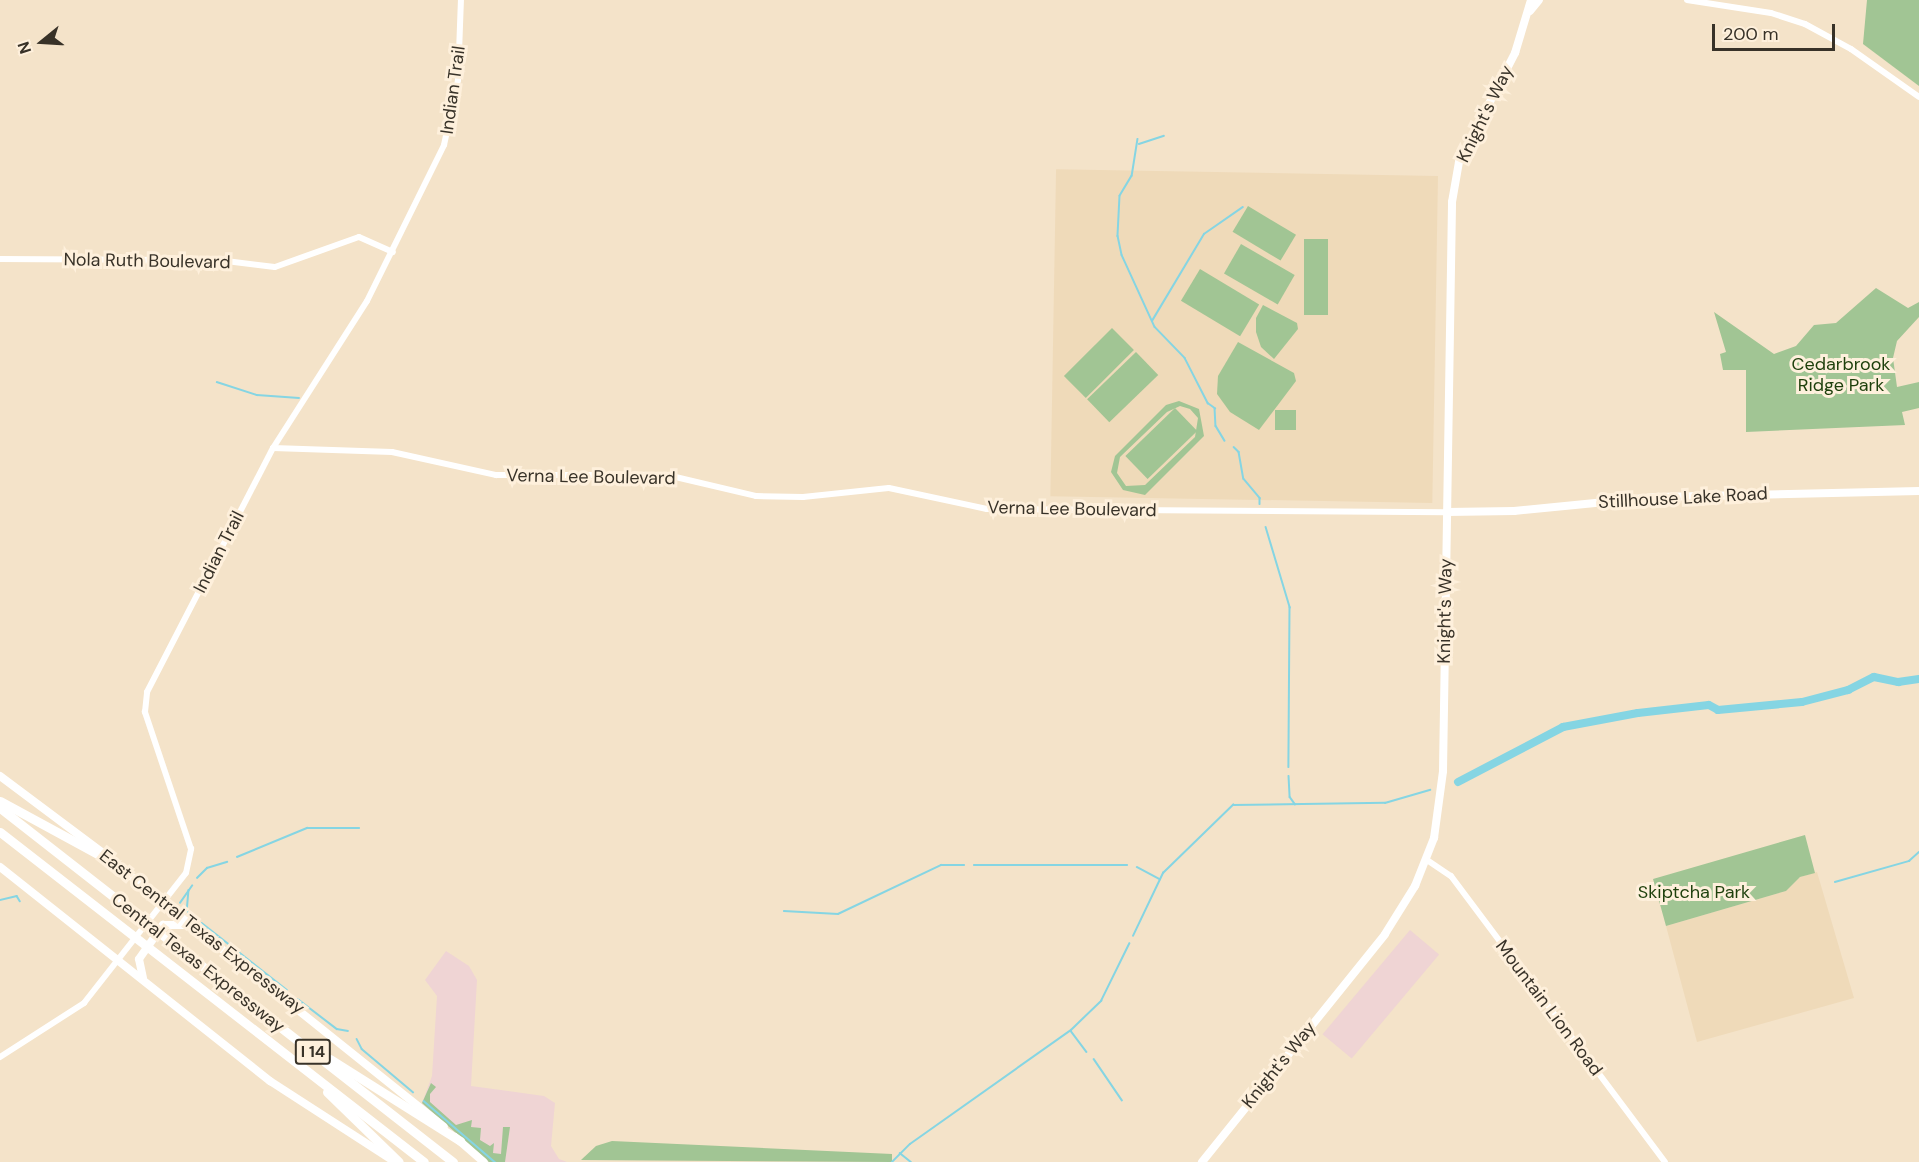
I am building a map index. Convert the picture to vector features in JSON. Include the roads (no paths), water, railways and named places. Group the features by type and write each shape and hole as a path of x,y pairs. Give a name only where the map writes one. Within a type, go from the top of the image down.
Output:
{"highway":[{"path":"0,801 116,864"},
{"name":"Central Texas Expressway","path":"0,808 453,1162"},
{"name":"Central Texas Expressway","path":"0,832 424,1162"},
{"path":"311,1050 460,1141"},
{"path":"309,1072 359,1127 397,1162"}],"main road":[{"name":"Knight's Way","path":"1202,1162 1385,934 1427,860 1437,824 1443,779 1449,243 1454,186 1465,149 1515,52 1531,0"},
{"path":"1529,12 1539,0"},
{"name":"Stillhouse Lake Road","path":"1447,512 1514,511 1621,499 1919,491"},
{"name":"East Central Texas Expressway","path":"0,776 166,902 484,1162"},
{"path":"0,867 270,1081 397,1162"},
{"path":"144,981 139,959 163,925 195,926"}],"street":[{"name":"Indian Trail","path":"0,1057 84,1003 120,961 186,873 191,849 145,712 147,692 273,448 367,300 393,252 450,126 458,80 461,0"},
{"path":"1687,0 1771,13 1805,24 1851,48 1919,97"},
{"name":"Nola Ruth Boulevard","path":"0,259 218,260 275,267 359,237 393,252"},
{"name":"Verna Lee Boulevard","path":"273,448 392,452 496,475 667,475 767,496 803,497 889,488 987,509 1447,512"},
{"name":"Mountain Lion Road","path":"1427,860 1451,876 1665,1162"}],"waterway":[{"path":"1139,144 1164,136"},
{"path":"1138,139 1132,176 1120,196 1118,236 1122,255 1155,327 1185,358 1208,403 1215,408 1216,426 1225,441"},
{"path":"1152,321 1204,234 1243,207"},
{"path":"217,382 257,395 299,398"},
{"path":"1234,447 1239,452 1244,479 1260,498 1260,504"},
{"path":"1266,527 1290,607 1289,767"},
{"path":"1458,782 1563,727 1638,713 1709,705 1718,710 1802,702 1848,690 1874,677 1898,682 1919,679"},
{"path":"1289,776 1290,797 1295,804"},
{"path":"1133,936 1163,873 1233,805 1385,803 1430,790"},
{"path":"237,857 307,828 359,828"},
{"path":"1835,882 1909,861 1919,852"},
{"path":"197,878 207,868 227,862"},
{"path":"784,911 838,914 941,865 964,865"},
{"path":"974,865 1127,865"},
{"path":"1137,867 1160,879"},
{"path":"180,903 192,886"},
{"path":"189,890 187,911 196,918"},
{"path":"0,900 17,896 20,901"},
{"path":"202,923 287,990"},
{"path":"892,1162 910,1144 1071,1030 1101,1001 1129,944"},
{"path":"298,999 337,1029 348,1031"},
{"path":"1071,1031 1087,1052"},
{"path":"357,1039 362,1049 413,1092"},
{"path":"1094,1059 1122,1100"},
{"path":"424,1101 495,1162"},
{"path":"900,1153 911,1162"}],"park label":[{"name":"Cedarbrook Ridge Park","path":"1841,376"},
{"name":"Skiptcha Park","path":"1694,892"}]}
